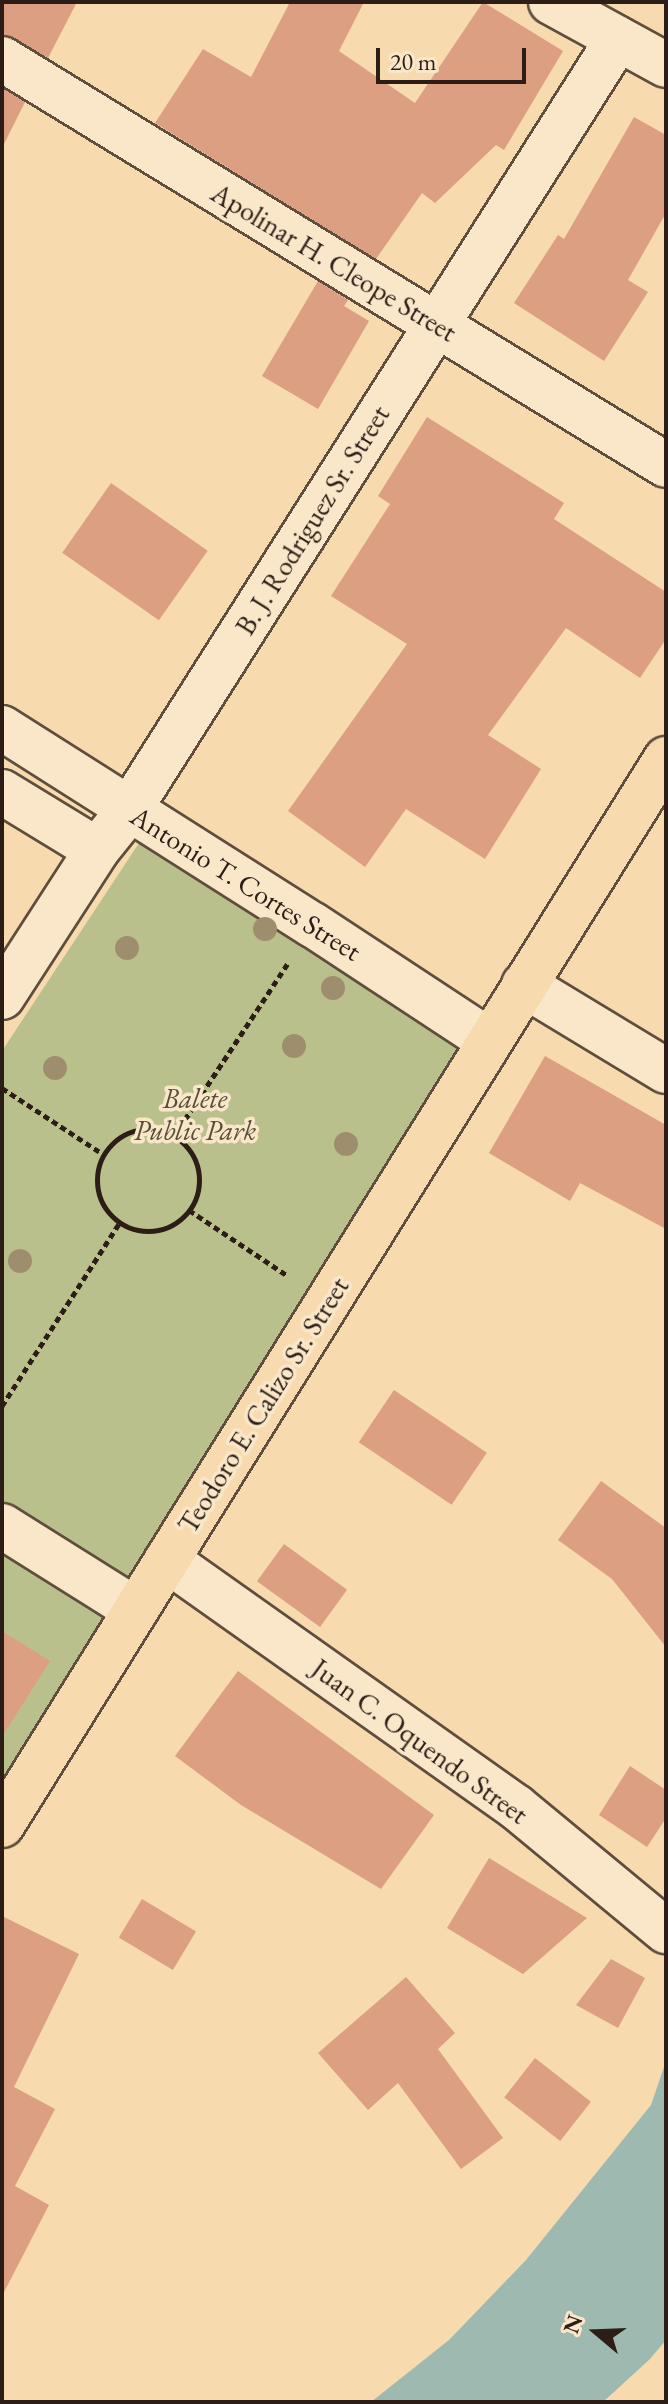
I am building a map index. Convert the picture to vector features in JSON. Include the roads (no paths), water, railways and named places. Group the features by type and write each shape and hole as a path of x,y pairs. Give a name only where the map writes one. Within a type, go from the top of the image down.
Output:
{"main road":[{"name":"Teodoro E. Calizo Sr. Street","path":"2,1825 488,1040 666,759"}],"street":[{"path":"551,2 666,65"},
{"name":"B. J. Rodriguez Sr. Street","path":"2,997 97,850 129,810 618,39"},
{"name":"Apolinar H. Cleope Street","path":"2,59 666,465"},
{"name":"Antonio T. Cortes Street","path":"2,728 488,1040"},
{"path":"2,792 97,850"},
{"path":"524,985 666,1071"},
{"path":"2,1526 136,1610"},
{"name":"Juan C. Oquendo Street","path":"167,1560 516,1807 617,1895 666,1931"}],"water":[{"path":"666,2061 666,2340 650,2359 603,2402 371,2402 449,2340 526,2260 651,2105"}],"park label":[{"name":"Balete Public Park","path":"195,1114"}]}
